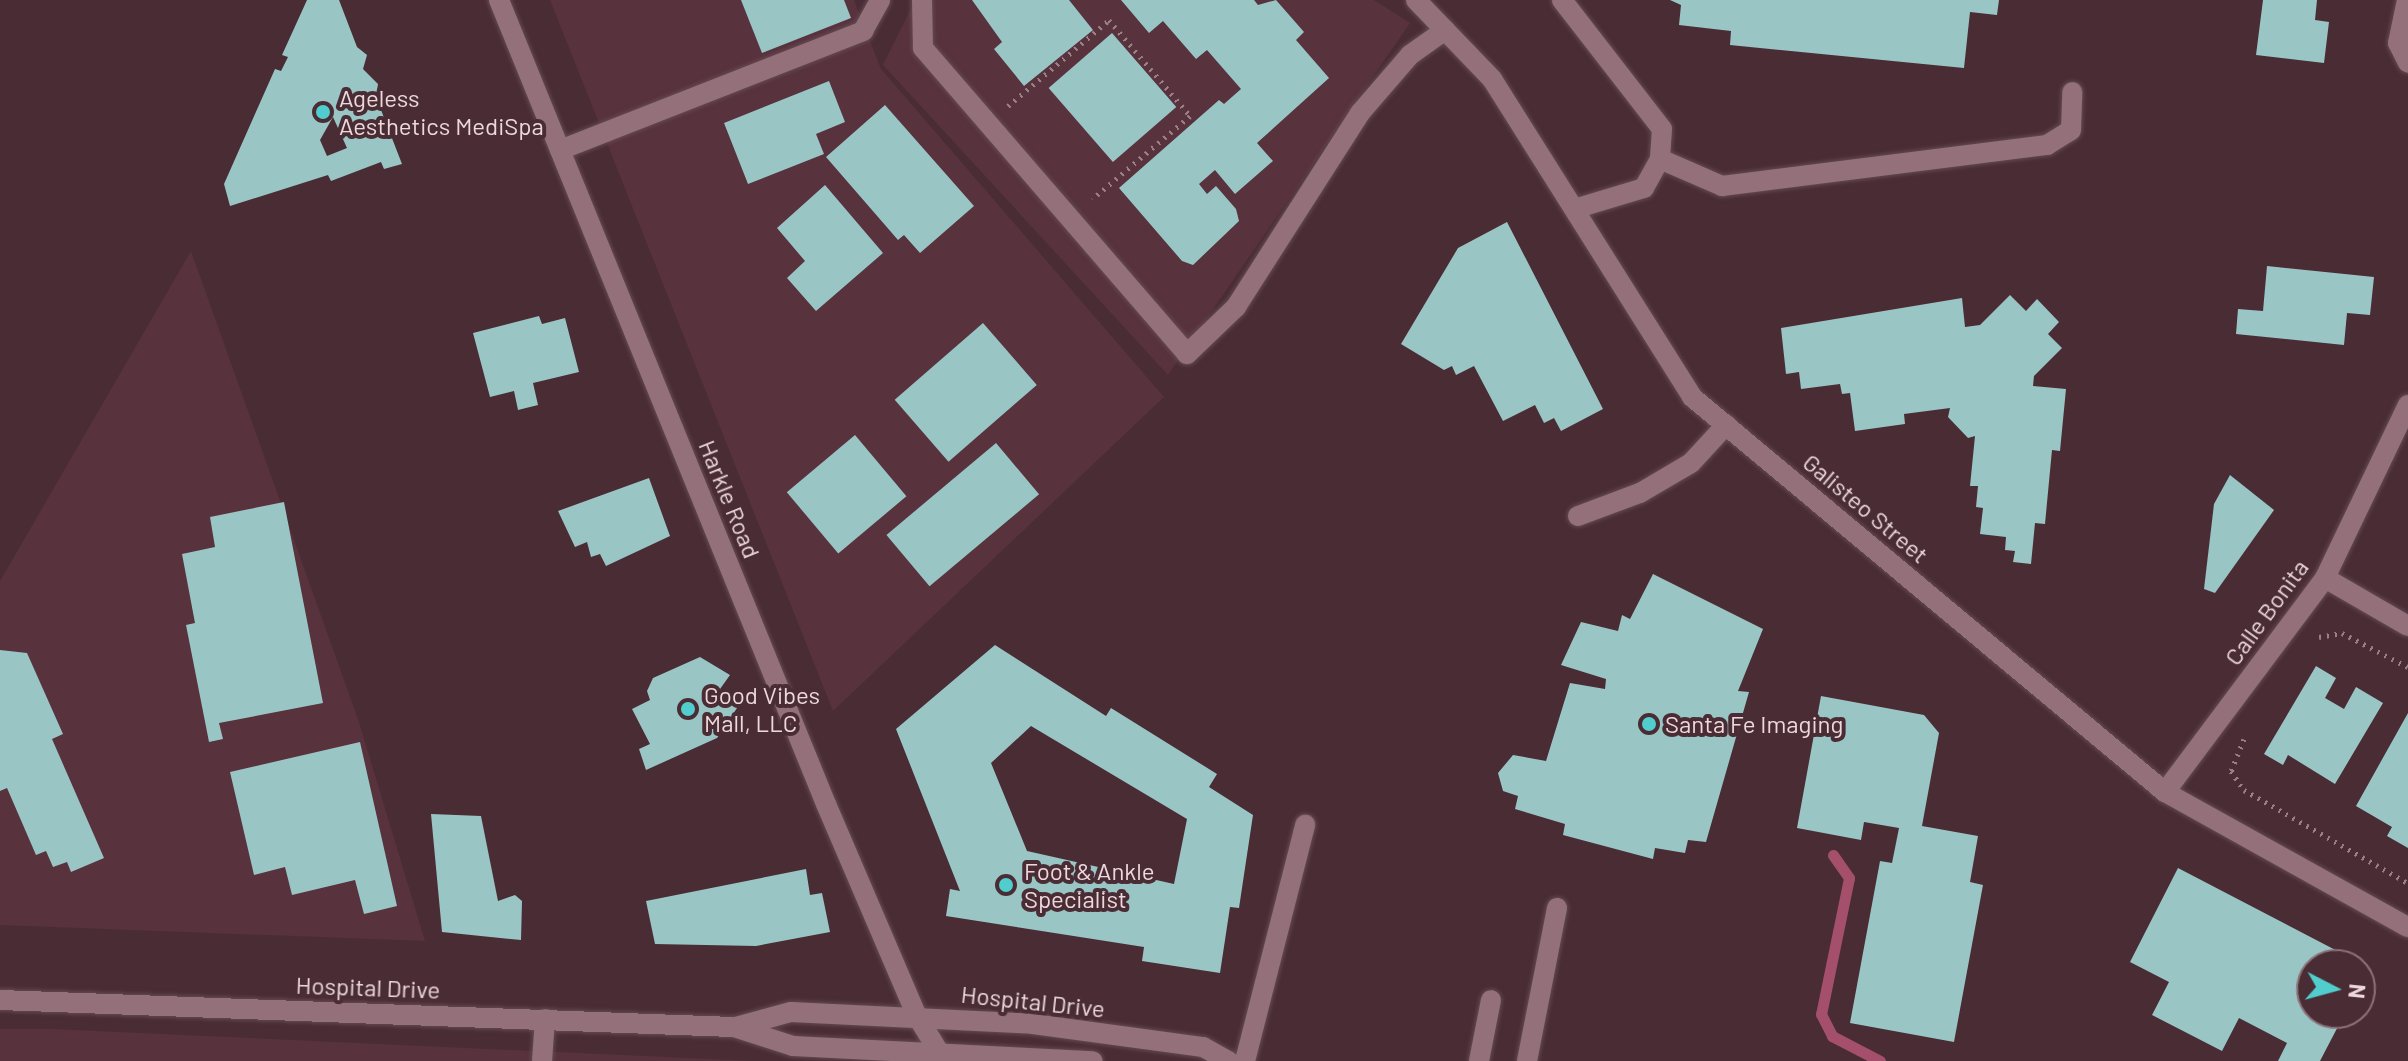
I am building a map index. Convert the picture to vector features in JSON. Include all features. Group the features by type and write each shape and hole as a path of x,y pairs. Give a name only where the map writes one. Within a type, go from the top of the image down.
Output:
{"street":[{"name":"Harkle Road","path":"499,0 917,1016 938,1057"},
{"path":"560,150 863,31 880,0"},
{"path":"922,0 923,48 1187,354 1236,307 1360,113 1410,55 1445,30"},
{"name":"Galisteo Street","path":"1416,0 1492,79 1692,397 2165,792 2408,927"},
{"path":"1562,0 1662,129 1660,159 1644,188 1574,209"},
{"path":"2407,0 2398,43 2408,63"},
{"path":"1660,159 1722,186 2047,145 2071,130 2072,92"},
{"name":"Calle Bonita","path":"2165,792 2325,578 2408,405"},
{"path":"1578,516 1640,493 1691,463 1726,425"},
{"path":"2325,578 2408,626"},
{"path":"1245,1061 1305,825"},
{"path":"1527,1061 1557,908"},
{"name":"Hospital Drive","path":"0,1000 734,1027 793,1046 903,1056 1093,1061"},
{"path":"1479,1061 1491,1000"},
{"name":"Hospital Drive","path":"734,1027 791,1012 917,1016 1033,1024 1203,1047 1228,1061"},
{"path":"903,1056 917,1016"},
{"path":"542,1061 545,1019"}],"path":[{"path":"988,123 1109,20 1190,116 1070,218"},
{"path":"2311,647 2320,636 2342,633 2408,667"},
{"path":"2251,729 2231,771 2244,790 2408,883"}],"shaded area":[{"path":"550,0 854,0 881,69 1164,397 833,711"},
{"path":"915,0 1374,0 1410,23 1168,375 883,65"},
{"path":"191,251 359,722 425,941 0,925 0,581"},
{"path":"0,1029 53,1029 753,1061 0,1061"}],"building":[{"path":"307,0 339,0 357,47 367,55 363,69 378,84 376,97 402,164 384,169 381,162 331,181 328,175 230,206 224,184 275,69 281,71 288,57 282,55","holes":["333,117 347,148 327,156 320,140"]},
{"path":"741,0 844,0 851,18 762,53"},
{"path":"972,0 1069,0 1093,30 1024,86 994,49 1002,42"},
{"path":"1121,0 1254,0 1258,5 1276,0 1304,32 1296,40 1329,78 1257,143 1273,161 1235,194 1215,170 1199,184 1207,194 1216,186 1236,209 1239,221 1193,265 1182,261 1119,188 1219,100 1224,104 1241,89 1207,50 1196,59 1163,21 1149,33"},
{"path":"1670,0 1999,0 1997,15 1970,12 1964,68 1730,45 1731,31 1679,25 1681,5"},
{"path":"2263,0 2317,0 2315,20 2329,22 2324,63 2256,55"},
{"path":"1112,33 1176,107 1113,162 1049,88"},
{"path":"829,81 845,122 816,134 824,154 748,184 724,123"},
{"path":"885,105 974,206 920,253 904,235 898,240 826,157"},
{"path":"825,185 883,253 816,311 787,278 805,261 777,228"},
{"path":"1507,222 1603,409 1561,431 1554,418 1544,423 1535,405 1503,421 1474,366 1456,375 1452,366 1444,370 1401,344 1458,248"},
{"path":"2267,266 2374,277 2370,315 2347,313 2344,345 2236,334 2238,309 2263,311"},
{"path":"2010,295 2026,311 2037,299 2059,322 2048,334 2062,348 2034,376 2033,386 2066,389 2060,451 2052,450 2045,524 2035,523 2031,564 2013,562 2015,551 2005,550 2006,537 1980,534 1983,508 1976,507 1978,486 1970,486 1975,436 1968,438 1948,417 1950,408 1904,414 1905,424 1855,431 1850,393 1842,394 1840,384 1801,389 1799,372 1786,374 1781,328 1962,298 1965,327 1980,325"},
{"path":"539,316 542,324 565,318 579,372 533,383 538,405 518,410 514,391 490,397 473,333"},
{"path":"983,323 1037,385 948,462 895,400"},
{"path":"855,435 906,496 838,553 787,492"},
{"path":"996,443 1039,494 930,586 886,535"},
{"path":"2230,475 2274,510 2215,593 2204,589 2214,504"},
{"path":"649,478 670,536 606,566 600,554 591,557 587,542 575,547 558,511"},
{"path":"284,502 323,703 219,723 223,739 209,742 186,625 195,623 182,554 215,547 210,517"},
{"name":"Santa Fe Imaging","path":"1653,574 1763,629 1738,691 1749,692 1706,842 1688,840 1685,853 1655,848 1653,859 1563,835 1565,824 1515,809 1518,796 1503,791 1498,773 1513,755 1546,761 1570,683 1605,689 1606,679 1561,665 1581,622 1618,631 1622,615 1630,619"},
{"path":"995,645 1106,716 1111,708 1217,774 1209,787 1253,815 1239,908 1230,907 1220,973 1142,961 1144,947 946,916 950,889 960,891 896,729","holes":["1031,726 1187,819 1174,884 1027,851 991,763"]},
{"path":"0,650 27,653 63,734 52,739 104,858 71,872 67,862 53,867 46,851 36,855 7,788 0,791"},
{"path":"700,657 730,675 720,689 739,705 717,738 646,770 639,749 650,744 632,709 650,700 647,691 653,678"},
{"path":"2316,666 2336,678 2325,698 2344,709 2356,687 2383,703 2335,784 2288,755 2283,765 2264,754"},
{"path":"1821,696 1924,715 1939,733 1922,826 1978,836 1970,882 1983,885 1954,1042 1850,1023 1880,861 1892,863 1899,828 1864,822 1861,840 1797,828"},
{"path":"2408,713 2408,848 2387,836 2392,827 2356,806"},
{"path":"360,742 397,906 364,914 355,880 292,895 285,867 254,875 230,772"},
{"path":"431,814 481,816 498,901 515,895 522,901 521,940 442,932"},
{"path":"2178,868 2333,949 2296,949 2296,1029 2337,1029 2320,1061 2278,1061 2287,1043 2239,1018 2222,1051 2152,1015 2169,982 2130,962"},
{"path":"806,869 810,895 822,893 830,932 756,946 655,944 646,901"}],"waterway":[{"path":"1833,855 1849,878 1821,1014 1832,1036 1880,1061"}],"place":[{"name":"Ageless Aesthetics MediSpa","path":"323,112"},
{"name":"Good Vibes Mall, LLC","path":"688,709"},
{"name":"Santa Fe Imaging","path":"1649,724"},
{"name":"Foot & Ankle Specialist","path":"1006,885"}]}
